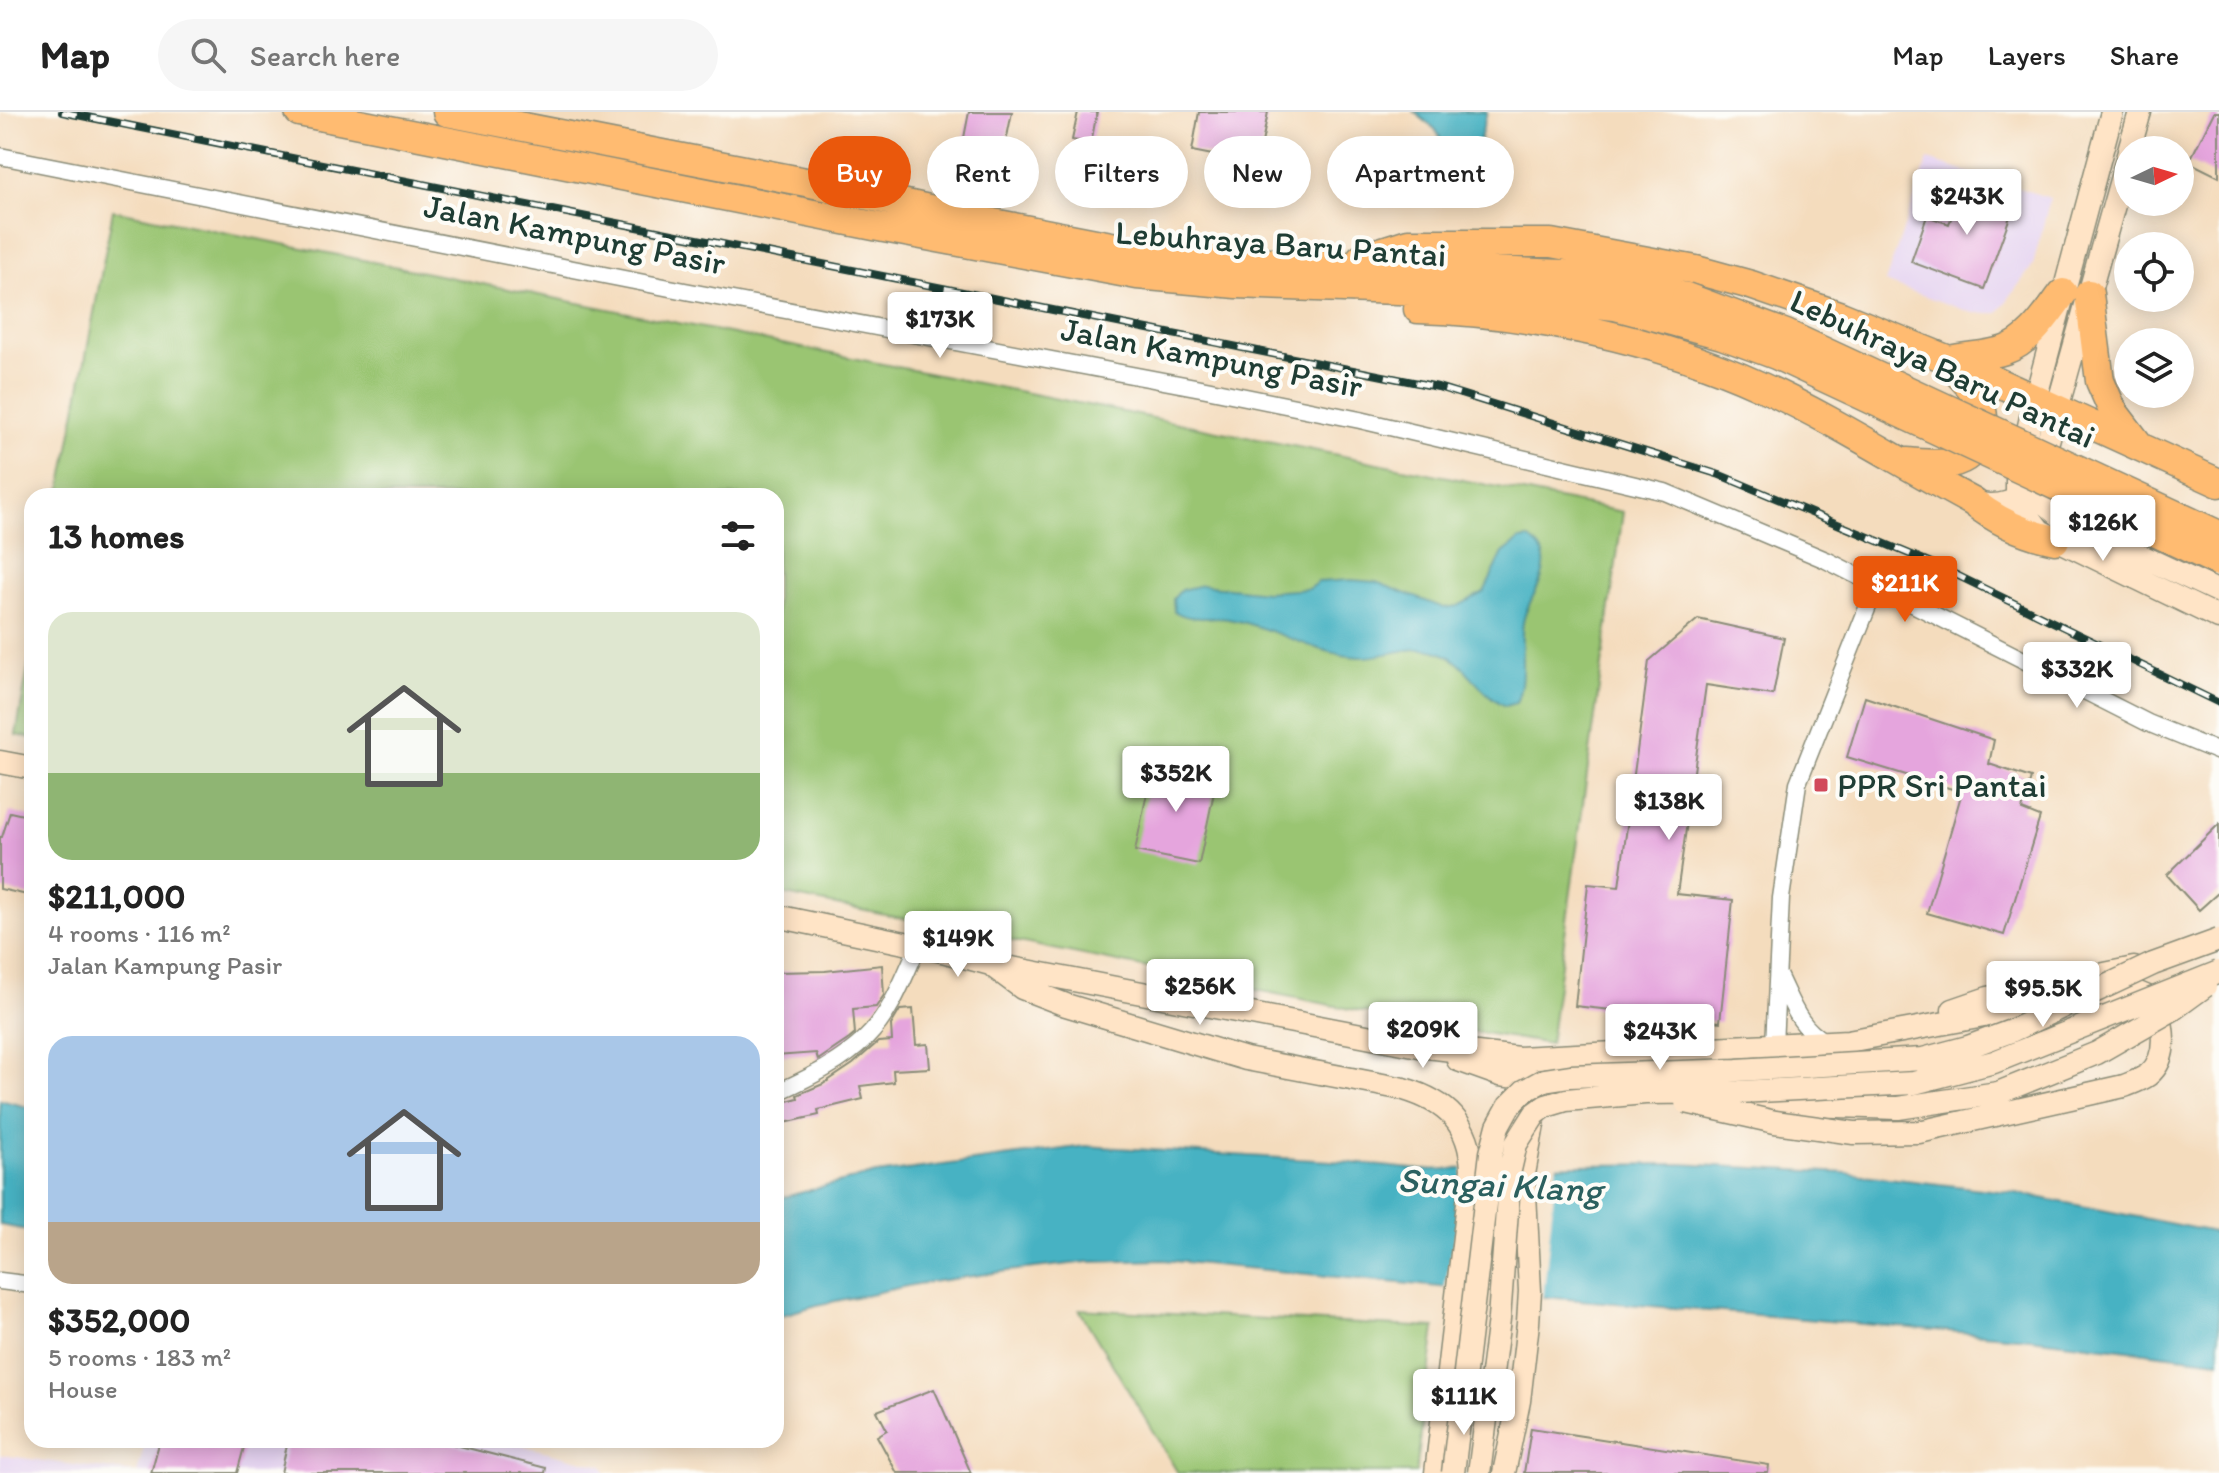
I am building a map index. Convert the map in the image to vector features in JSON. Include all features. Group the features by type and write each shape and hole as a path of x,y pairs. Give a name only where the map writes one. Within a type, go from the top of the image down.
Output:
{"highway":[{"name":"Lebuhraya Baru Pantai","path":"299,112 1137,275 1236,284 1336,276"},
{"name":"Lebuhraya Baru Pantai","path":"447,112 1142,252 1448,291 1682,310 1786,334 2219,535"},
{"path":"2055,540 2031,535 1988,514 1973,502 1789,399 1715,367 1596,333 1514,317 1446,310 1379,308 1336,276 1408,243 1551,243 1654,261 1751,285 1841,316 1949,360 2219,483"},
{"path":"1949,360 1972,354 1990,354 2020,342 2076,294 2100,381 2113,411 2142,448"},
{"name":"Lebuhraya Baru Pantai","path":"1682,310 1722,335 1776,355 2219,562"},
{"path":"1897,461 1952,463 1972,452 1982,437 1984,422 1978,398 1958,376 1949,360"}],"street":[{"path":"2112,112 2076,294 2046,405 2017,478 2028,492 2066,521 2219,592"},
{"path":"2133,136 2140,112"},
{"name":"Jalan Kampung Pasir","path":"0,156 685,291 1221,392 1531,459 1665,492 1826,560 2148,723 2219,752"},
{"path":"2076,294 2114,192"},
{"path":"1973,502 2007,504 2028,492"},
{"path":"2028,492 2031,523 2055,540 2219,618"},
{"path":"1832,1105 1802,1098 1796,1093 1785,1079 1774,1045 1781,898 1798,783 1876,586"},
{"path":"0,762 24,766"},
{"path":"784,918 990,964 1419,1046 1518,1058 1828,1043 2114,992 2138,993 2155,1000 2162,1019 2161,1055 2152,1072 2124,1086 1919,1132 1854,1133 1775,1122 1645,1093"},
{"path":"1453,1473 1491,1153 1498,1126 1509,1106 1524,1091 1544,1080 1570,1076 1923,1059 2011,1031 2153,964 2219,940"},
{"path":"784,1089 835,1063 867,1037 899,987 918,946"},
{"path":"990,964 1022,988 1066,1005 1246,1059 1425,1095 1454,1117 1469,1142 1472,1169 1436,1473"},
{"path":"1884,1035 1988,998 2153,964"},
{"path":"1777,974 1803,1024 1812,1036 1828,1043"},
{"path":"1419,1046 1500,1075 1715,1102 1898,1108 1998,1093 2097,1053 2172,1010 2219,974"},
{"path":"1479,1473 1499,1319 1510,1170 1516,1144 1535,1114 1546,1106 1566,1100 1645,1093 1739,1092 1914,1083 1994,1062 2219,974"},
{"path":"1715,1102 1731,1099 1757,1080 1774,1045"},
{"path":"1504,1473 1519,1401 1530,1291 1524,1174 1535,1114"},
{"path":"1468,1212 1488,1184"},
{"path":"0,1281 24,1284"},
{"path":"1443,1426 1511,1441"}],"shaded area":[{"path":"1928,160 2050,198 2033,265 1998,313 1973,313 1885,282"},
{"path":"144,1448 532,1448 603,1466 606,1473 137,1473"},
{"path":"0,1455 136,1473 0,1473"}],"green space":[{"path":"113,210 1623,512 1550,1044 1400,1019 784,895 784,488 61,488"},
{"path":"24,691 24,736 16,735"},
{"path":"1079,1309 1435,1328 1416,1473 1178,1473"}],"water":[{"path":"1414,112 1487,112 1481,136 1439,136"},
{"path":"1530,539 1542,553 1544,567 1523,623 1519,693 1516,703 1505,706 1449,656 1439,652 1419,649 1369,657 1343,655 1244,623 1221,618 1194,618 1174,611 1173,599 1181,590 1202,585 1266,592 1308,589 1318,582 1351,580 1376,582 1444,608 1458,606 1484,592 1503,553 1520,540"},
{"path":"0,1100 24,1106 24,1230 0,1225"},
{"name":"Sungai Klang","path":"1085,1146 1332,1161 1422,1170 1680,1164 1846,1173 2016,1193 2219,1233 2219,1361 2030,1338 1532,1296 1163,1260 1088,1262 917,1284 784,1315 784,1197 869,1175"}],"pier":[{"path":"1557,1161 1543,1301 1444,1291 1460,1211 1463,1165"}],"building":[{"path":"969,112 1012,112 1007,136 964,136"},
{"path":"1078,112 1097,112 1092,136 1073,136"},
{"path":"1199,112 1268,112 1263,136 1204,136 1204,153 1192,151"},
{"path":"2214,112 2219,112 2219,177 2194,164 2194,152"},
{"path":"1977,182 2017,197 1984,289 1911,262 1927,216 1949,224 1957,202 1968,206"},
{"path":"1698,619 1784,638 1773,695 1706,685 1677,894 1733,900 1720,1022 1575,1006 1588,884 1619,887 1649,661"},
{"path":"1865,697 1994,740 1989,764 2031,778 2022,810 2040,817 2004,935 1927,913 1962,792 1847,757"},
{"path":"1153,764 1217,778 1199,864 1135,851"},
{"path":"10,812 24,815 24,894 0,889 2,837"},
{"path":"2219,824 2219,892 2199,910 2167,875"},
{"path":"882,965 884,995 876,1007 853,1009 855,1034 818,1060 816,1053 784,1055 784,972"},
{"path":"913,1009 916,1045 928,1044 930,1068 893,1070 894,1082 860,1086 863,1099 818,1110 819,1115 784,1123 784,1102 823,1084 878,1042 892,1041 891,1025 900,1010"},
{"path":"934,1389 971,1473 897,1473 877,1436 887,1430 877,1411"},
{"path":"1531,1428 1769,1465 1768,1473 1524,1473"},
{"path":"158,1448 244,1448 237,1473 151,1473"},
{"path":"286,1448 467,1448 546,1468 545,1473 281,1473"}],"railway":[{"path":"62,112 1438,387 1720,475 1936,565 2219,703"}],"place":[{"name":"PPR Sri Pantai","path":"1821,785"}]}
